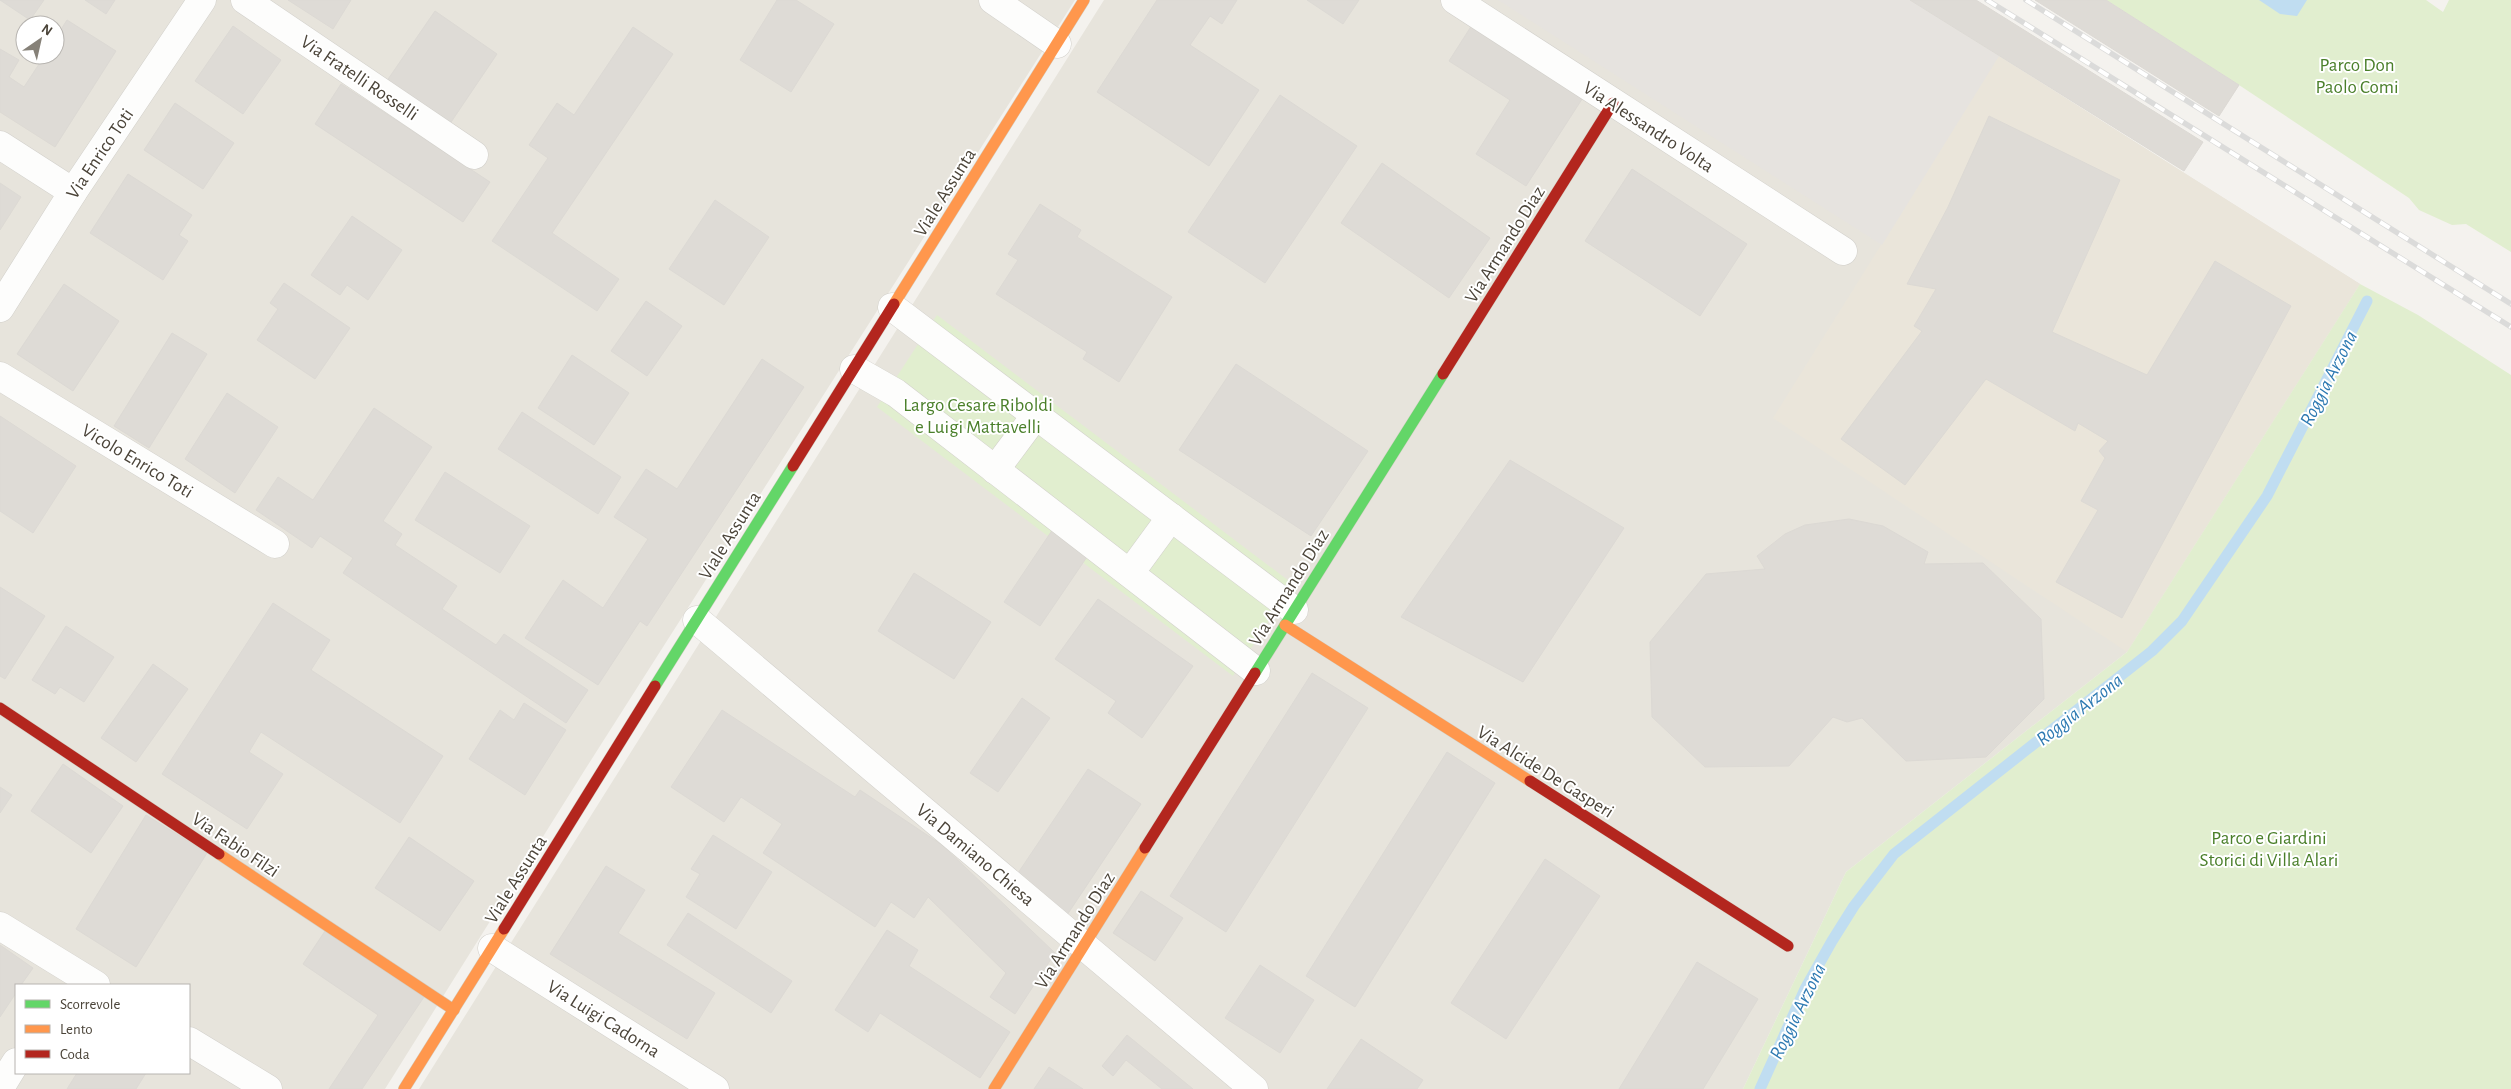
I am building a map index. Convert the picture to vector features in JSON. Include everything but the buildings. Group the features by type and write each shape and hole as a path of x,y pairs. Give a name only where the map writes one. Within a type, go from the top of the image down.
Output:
{"street":[{"name":"Via Enrico Toti","path":"0,308 67,202 202,0"},
{"name":"Via Fratelli Rosselli","path":"245,0 474,155"},
{"path":"993,0 1057,44"},
{"name":"Viale Assunta","path":"404,1089 1084,0"},
{"name":"Via Alessandro Volta","path":"1455,0 1843,251"},
{"name":"Via Armando Diaz","path":"994,1089 1085,947 1612,103"},
{"path":"0,146 67,202"},
{"path":"892,307 1170,517 1290,618"},
{"path":"854,369 896,393 1256,671"},
{"name":"Vicolo Enrico Toti","path":"0,376 275,544"},
{"path":"995,470 1036,415"},
{"path":"1130,573 1170,517"},
{"name":"Via Alcide De Gasperi","path":"1290,618 1788,946"},
{"name":"Via Damiano Chiesa","path":"697,620 1254,1089"},
{"name":"Via Fabio Filzi","path":"0,708 454,1010"},
{"path":"0,926 68,978 92,984"},
{"name":"Via Luigi Cadorna","path":"492,948 715,1089"},
{"path":"190,1042 268,1089"},
{"path":"0,1088 15,1064"}],"shaded area":[{"path":"0,0 1075,0 586,768 385,1089 0,1089"},
{"path":"1104,0 1910,0 2360,284 2127,652 1846,872 1743,1089 419,1089"},
{"path":"1498,0 1910,0 1999,56 1882,245"},
{"path":"1999,56 2360,284 2127,652 1773,418"}],"green space":[{"name":"Parco Don Paolo Comi","path":"2106,0 2426,0 2443,12 2449,0 2511,0 2511,252 2466,224 2452,225 2419,210 2409,198 2239,85"},
{"name":"Parco e Giardini Storici di Villa Alari","path":"2360,284 2418,315 2511,375 2511,1089 1743,1089 1846,872 2127,652"},
{"name":"Largo Cesare Riboldi e Luigi Mattavelli","path":"937,315 1293,584 1233,676 877,407"}],"water":[{"path":"2259,0 2307,0 2297,16 2280,14"}],"waterway":[{"name":"Roggia Arzona","path":"1760,1089 1805,989 1832,941 1854,906 1894,854 2152,651 2182,621 2267,496 2367,301"}],"railway":[{"path":"1987,0 2511,327"},
{"path":"2026,0 2511,304"}],"traffic: fast":[{"path":"1255,673 1443,374"},
{"path":"655,686 793,466"}],"traffic: slow":[{"path":"894,304 1084,0"},
{"path":"1285,625 1530,781"},
{"path":"994,1089 1145,848"},
{"path":"219,854 454,1010"},
{"path":"404,1089 504,929"}],"traffic: jam":[{"path":"1443,374 1613,103"},
{"path":"793,466 894,304"},
{"path":"1145,848 1255,673"},
{"path":"504,929 655,686"},
{"path":"0,708 219,854"},
{"path":"1530,781 1788,946"}]}
